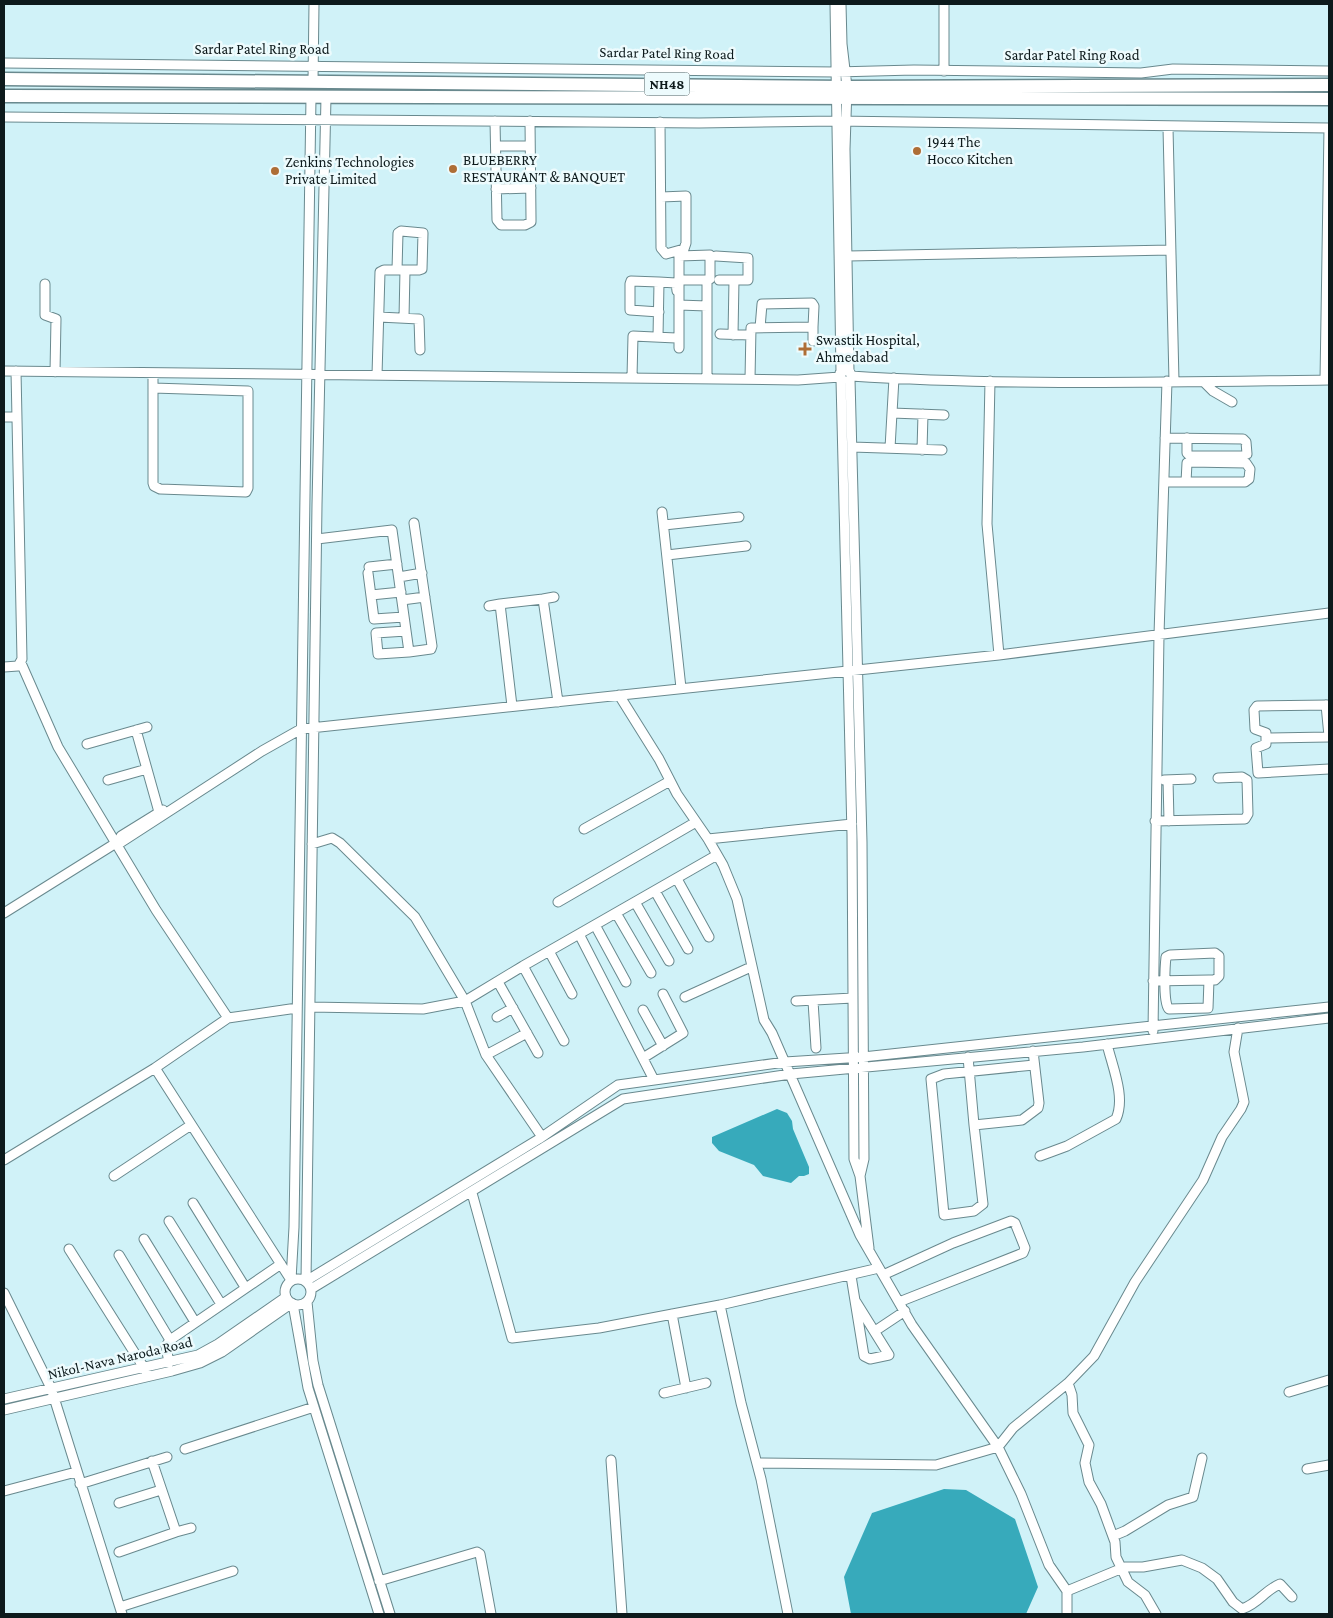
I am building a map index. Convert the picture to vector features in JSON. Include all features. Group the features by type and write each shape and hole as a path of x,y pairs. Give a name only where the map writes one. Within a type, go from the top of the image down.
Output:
{"highway":[{"name":"Sardar Patel Ring Road","path":"4,79 842,86 1329,85"},
{"name":"NH48","path":"4,96 841,100 1329,99"}],"street":[{"path":"313,81 314,4"},
{"path":"835,4 842,86 836,122 845,376 854,998 859,1062"},
{"path":"841,72 842,4"},
{"path":"944,4 944,71"},
{"name":"Sardar Patel Ring Road","path":"4,63 115,66 314,65 841,72 1142,73 1172,69 1329,71"},
{"path":"311,97 305,374 297,1008 291,1280 286,1287 308,1388 379,1614"},
{"path":"326,97 312,844 309,1285 307,1302 313,1361 318,1385 390,1614"},
{"path":"841,100 846,123 848,256 845,376 852,447 858,670 859,1062 854,1158 860,1176 870,1253"},
{"path":"4,117 836,122 1168,128 1329,128 1327,380 1205,382 990,381 845,376 798,380 4,371"},
{"path":"495,121 498,222 501,225 524,226 531,222 530,121"},
{"path":"660,122 661,248 666,254 680,252 684,250 686,243 686,196 661,197"},
{"path":"1154,1038 1153,981 1159,636 1165,438 1171,381 1171,250 1168,128"},
{"path":"496,146 530,146"},
{"path":"496,189 531,188"},
{"path":"377,375 380,272 384,270 401,270 423,268 423,233 401,231 398,233 401,270 404,318"},
{"path":"848,256 1171,250"},
{"path":"659,312 631,312 630,284 632,282 676,282 676,338 678,348 679,256 708,255 711,257 710,279 707,280 708,378"},
{"path":"716,256 747,257 748,279 719,280"},
{"path":"679,280 707,280"},
{"path":"732,334 734,280"},
{"path":"658,337 659,282"},
{"path":"45,284 45,315 56,320 55,372"},
{"path":"760,328 762,304 812,303 814,306 813,341"},
{"path":"679,305 707,306"},
{"path":"378,317 416,318 420,321 420,350"},
{"path":"750,379 751,328 813,327"},
{"path":"720,334 750,335"},
{"path":"632,377 633,336 676,338"},
{"path":"16,371 23,640 21,663 49,730 156,910 228,1018"},
{"path":"153,373 153,388 154,486 160,489 246,492 248,488 250,394 245,390 153,388"},
{"path":"198,373 198,389"},
{"path":"215,373 215,390"},
{"path":"890,448 894,378"},
{"path":"990,381 987,524 999,655"},
{"path":"1205,382 1213,391 1232,402"},
{"path":"892,413 944,415"},
{"path":"922,450 923,414"},
{"path":"4,417 16,417"},
{"path":"1165,438 1187,438 1243,439 1246,442 1246,454 1243,456 1190,456 1187,453 1187,438"},
{"path":"852,447 942,450"},
{"path":"1164,482 1186,482 1245,482 1249,479 1250,469 1246,463 1190,462 1187,464 1186,482"},
{"path":"662,512 681,688"},
{"path":"664,525 739,517"},
{"path":"406,631 376,634 378,654 432,648 414,523"},
{"path":"317,539 390,528 393,532 398,564 409,652"},
{"path":"667,555 746,546"},
{"path":"398,564 369,570 371,596 374,619 404,617"},
{"path":"399,577 422,573"},
{"path":"371,596 425,597"},
{"path":"489,606 554,597"},
{"path":"543,599 558,702"},
{"path":"500,604 512,706"},
{"path":"4,913 116,843 168,814 173,808 301,729 999,655 1329,613"},
{"path":"4,667 18,666 21,663"},
{"path":"619,695 670,781 708,839 737,899 764,1020 772,1032 791,1074 838,1188 870,1253 904,1311 998,1447 1025,1502 1049,1565 1067,1591 1067,1614"},
{"path":"1266,738 1329,736 1328,705 1257,706 1254,710 1254,727 1257,730 1266,732 1265,745 1256,746 1258,773 1329,769"},
{"path":"87,744 147,727"},
{"path":"136,730 159,812"},
{"path":"108,780 147,769"},
{"path":"1156,821 1242,819 1247,817 1247,780 1242,777 1218,778"},
{"path":"1156,780 1191,779"},
{"path":"1168,780 1169,821"},
{"path":"584,829 670,781"},
{"path":"116,843 159,812 164,809 173,808"},
{"path":"558,902 696,822"},
{"path":"708,839 852,824"},
{"path":"312,844 332,838 340,842 415,917 465,1001 486,1055 542,1137"},
{"path":"310,1007 423,1009 465,1001 717,855"},
{"path":"677,879 709,937"},
{"path":"655,891 688,949"},
{"path":"635,902 669,961"},
{"path":"616,913 651,973"},
{"path":"595,925 626,982"},
{"path":"579,934 654,1080"},
{"path":"549,951 572,994"},
{"path":"1153,981 1165,981 1209,980 1215,980 1219,976 1219,956 1215,953 1167,956 1165,958 1165,981 1166,1008 1169,1009 1208,1008 1209,980"},
{"path":"523,966 564,1041"},
{"path":"685,997 751,967"},
{"path":"498,982 538,1053"},
{"path":"643,1058 683,1033 663,994"},
{"path":"796,1002 854,998"},
{"path":"813,1001 816,1048"},
{"path":"309,1285 472,1193 623,1099 859,1062 1329,1007"},
{"path":"4,1160 154,1068 228,1018 297,1008"},
{"path":"497,1017 513,1008"},
{"path":"643,1010 663,1046"},
{"path":"309,1285 542,1137 618,1085 785,1062 859,1062 968,1057 1107,1044 1329,1018"},
{"path":"757,1463 936,1465 998,1447 1013,1428 1068,1383 1094,1356 1136,1282 1203,1180 1222,1137 1244,1102 1234,1052 1238,1028"},
{"path":"486,1055 527,1034"},
{"path":"1040,1156 1067,1146 1116,1119 1120,1112 1118,1090 1107,1044"},
{"path":"974,1125 1022,1120 1034,1113 1039,1103 1033,1051"},
{"path":"968,1057 969,1072 974,1125 983,1204 974,1211 944,1215 931,1080 944,1074 969,1072 1034,1065"},
{"path":"154,1068 291,1280"},
{"path":"114,1176 191,1124"},
{"path":"472,1193 512,1338 599,1328 720,1305 851,1276 881,1272 1011,1221 1015,1223 1025,1248 1023,1253 899,1302"},
{"path":"193,1203 245,1287"},
{"path":"169,1221 220,1304"},
{"path":"144,1239 195,1322"},
{"path":"69,1249 150,1377"},
{"path":"119,1255 170,1340"},
{"path":"168,1363 166,1346 170,1340 281,1264"},
{"path":"851,1276 863,1354 866,1358 889,1355 856,1302"},
{"path":"291,1280 297,1278 309,1285"},
{"path":"4,1293 51,1388 121,1611 233,1571"},
{"path":"4,1410 150,1377 200,1363 222,1352 290,1302 307,1302"},
{"name":"Nikol-Nava Naroda Road","path":"4,1399 198,1355 290,1302"},
{"path":"720,1305 757,1463 788,1614"},
{"path":"875,1331 904,1311"},
{"path":"672,1314 686,1388"},
{"path":"1290,1392 1329,1380"},
{"path":"664,1393 706,1383"},
{"path":"1068,1383 1072,1395 1073,1413 1088,1445 1085,1463 1089,1482 1101,1504 1113,1536 1116,1557 1128,1582 1145,1596 1156,1614"},
{"path":"186,1449 314,1407"},
{"path":"80,1484 166,1457"},
{"path":"1113,1536 1126,1531 1168,1505 1193,1497 1202,1458"},
{"path":"611,1460 622,1614"},
{"path":"152,1461 176,1532"},
{"path":"1307,1469 1329,1465"},
{"path":"4,1491 76,1472"},
{"path":"119,1503 161,1490"},
{"path":"119,1552 191,1528"},
{"path":"379,1581 477,1552 480,1554 491,1614"},
{"path":"1067,1591 1121,1568 1182,1560 1202,1568 1217,1579 1233,1602 1242,1610 1252,1606 1270,1588 1280,1584 1292,1597"}],"water":[{"path":"777,1109 787,1113 792,1121 793,1129 809,1167 809,1174 799,1176 791,1183 763,1176 754,1165 719,1151 712,1143 712,1137"},
{"path":"944,1489 966,1490 1015,1519 1038,1587 1026,1614 851,1614 844,1577 872,1513"}],"place":[{"name":"1944 The Hocco Kitchen","path":"917,151"},
{"name":"BLUEBERRY RESTAURANT & BANQUET","path":"453,169"},
{"name":"Zenkins Technologies Private Limited","path":"275,171"},
{"name":"Swastik Hospital, Ahmedabad","path":"805,349"}]}
